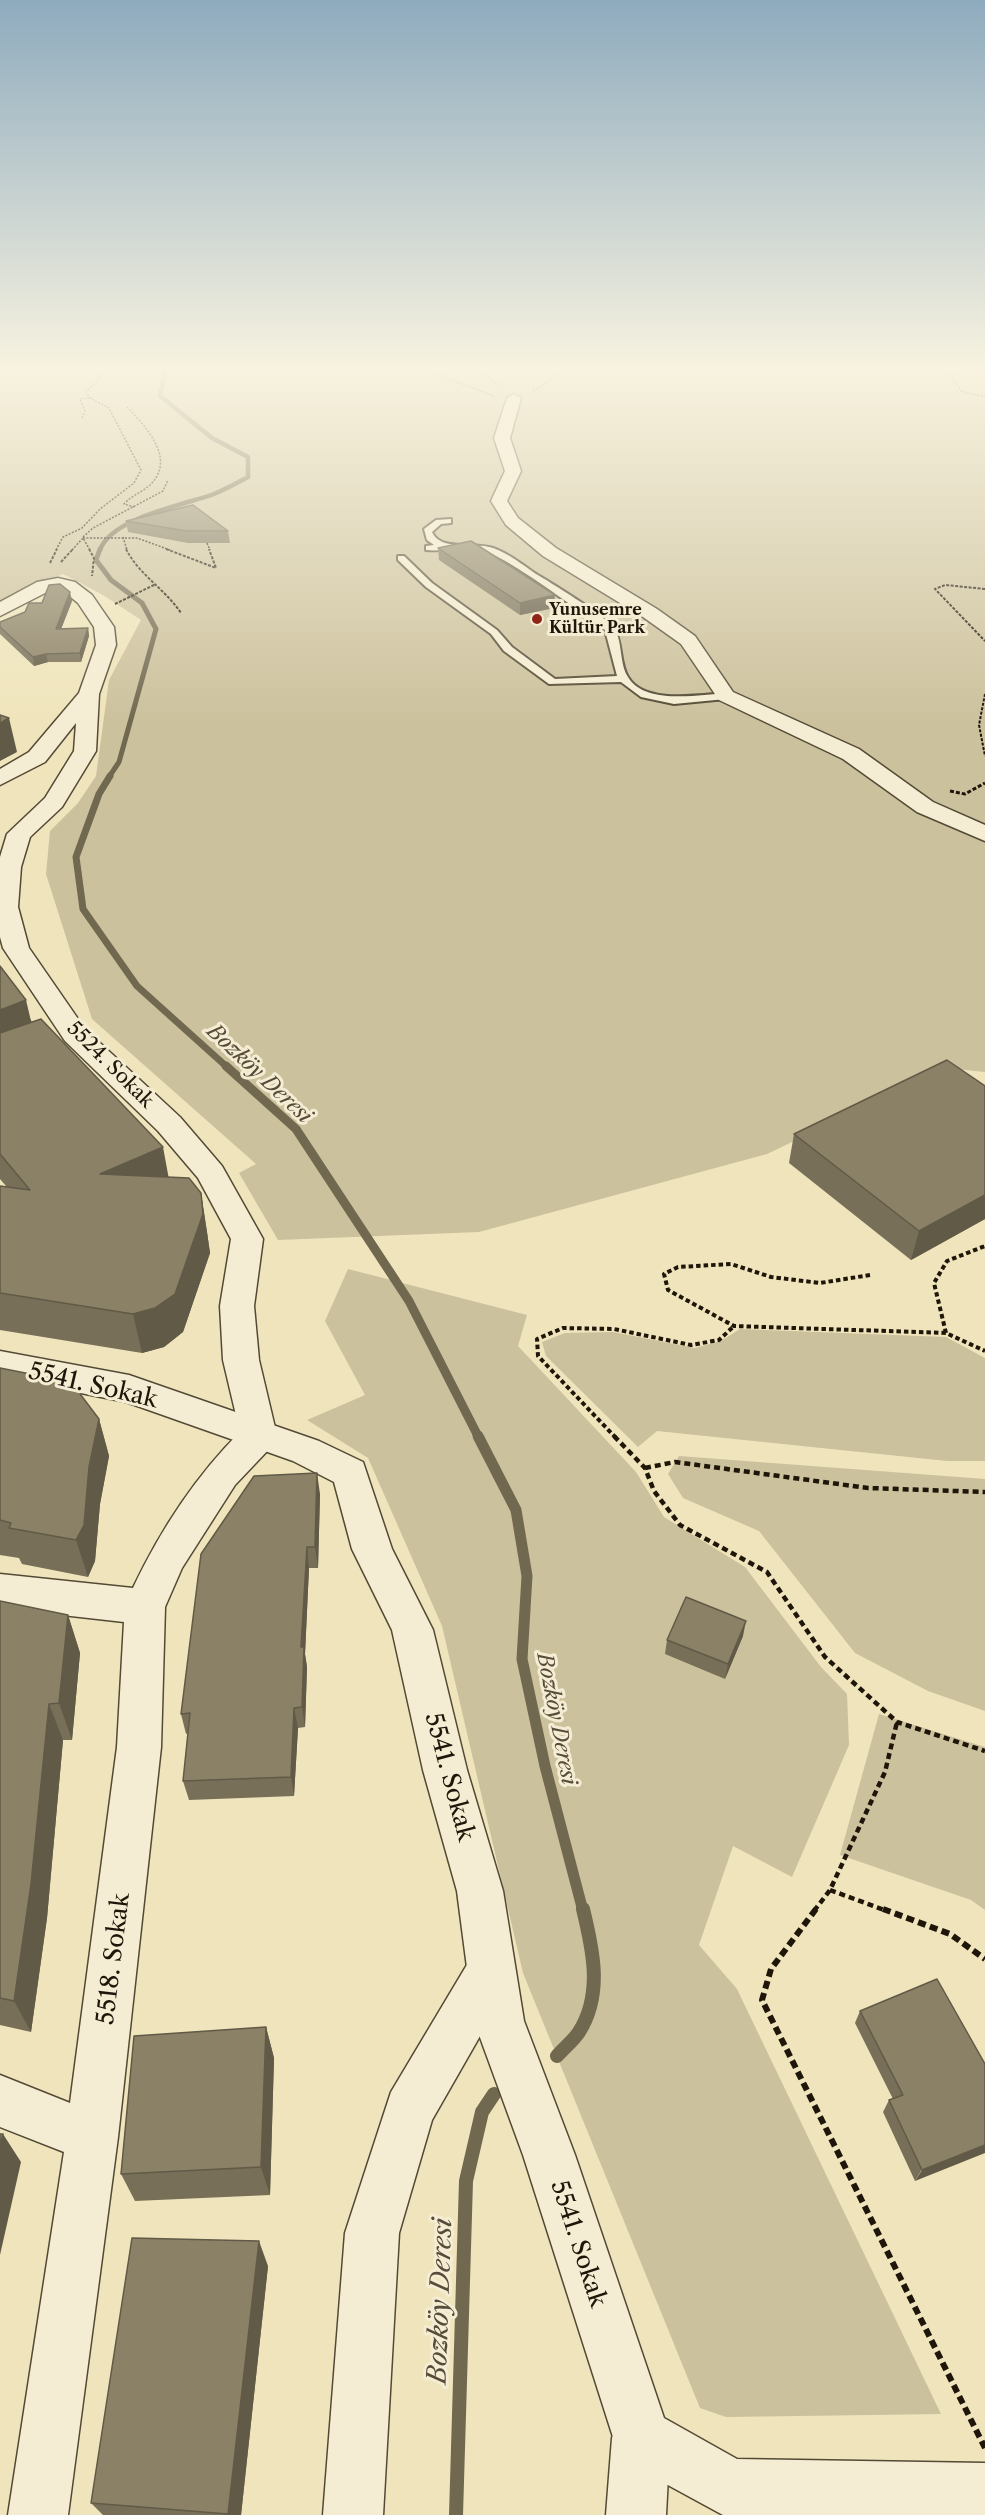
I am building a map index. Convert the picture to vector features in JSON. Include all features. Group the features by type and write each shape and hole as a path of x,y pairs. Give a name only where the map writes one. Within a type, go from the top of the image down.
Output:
{"street":[{"path":"504,489 499,501 502,513 551,555 689,641 708,665 714,684 726,696 852,754 877,775 925,807 985,834"},
{"path":"0,609 54,579 86,599 104,627 106,645"},
{"name":"5524. Sokak","path":"118,603 123,620 120,632 106,645 89,694 85,751 54,802 19,834 9,867 5,907 16,948 64,1039 169,1124 211,1173 247,1239 237,1306 241,1359 259,1436"},
{"path":"0,778 37,757 89,694"},
{"name":"5541. Sokak","path":"0,1364 129,1389 306,1451 350,1473 372,1549 412,1630 444,1770 480,1891 499,2021 549,2155 641,2438"},
{"name":"5518. Sokak","path":"38,2515 92,2138 139,1747 145,1607 166,1560 222,1474 259,1436"},
{"path":"0,1591 145,1607"},
{"path":"353,2515 372,2234 409,2110 491,1970"},
{"path":"0,2102 92,2138"},
{"path":"636,2515 641,2438 732,2489 985,2493"}],"lane":[{"path":"443,547 431,540 427,531 439,522 448,521"},
{"path":"429,548 477,546 493,551 554,589 610,629 623,679"},
{"path":"401,558 429,585 495,632 508,649 553,682 623,679 645,695 674,701 726,696"}],"path":[{"path":"126,489 100,509 93,518 63,537 47,569 54,579 83,538 93,528 164,489"},
{"path":"134,507 124,504 128,498 142,489"},
{"path":"123,537 125,548 139,571 176,604 181,613"},
{"path":"83,538 137,538 216,568 207,543"},
{"path":"83,538 94,558 91,577 118,603 154,585"},
{"path":"985,589 945,585 935,589 939,596 985,641"},
{"path":"985,694 979,711 982,749 985,756"},
{"path":"946,1333 934,1283 947,1261 985,1246"},
{"path":"870,1275 820,1283 771,1277 731,1264 678,1267 664,1274 668,1290 734,1326 946,1333 985,1351"},
{"path":"734,1326 719,1340 691,1345 614,1329 563,1328 537,1339 538,1356 645,1468 654,1491 680,1525 767,1572 825,1657 897,1722 985,1751"},
{"path":"645,1468 675,1462 868,1488 985,1492"},
{"path":"897,1722 885,1772 830,1890 771,1969 762,2000 985,2448"},
{"path":"830,1890 950,1934 985,1959"}],"shaded area":[{"path":"0,489 985,489 985,1072 946,1068 767,1154 479,1232 278,1240 239,1173 256,1164 92,1019 46,874 50,831 78,803 96,776 109,680 141,620 103,595 63,574 0,602"},
{"path":"348,1269 527,1315 518,1346 636,1472 664,1517 745,1567 821,1667 847,1694 849,1745 792,1877 733,1846 699,1945 737,1989 941,2414 726,2417 700,2408 523,1973 442,1626 368,1458 307,1420 365,1395 325,1321"},
{"path":"740,1329 946,1337 985,1358 985,1461 947,1461 657,1431 638,1447 546,1356 542,1342 565,1333 613,1332 695,1348 721,1341"},
{"path":"679,1456 985,1479 985,1711 928,1691 855,1653 759,1531 683,1498 668,1474"},
{"path":"879,1714 985,1747 985,1910 971,1900 840,1855"}],"building":[{"path":"193,505 228,531 186,531 126,521"},
{"path":"471,541 555,595 520,603 438,548"},
{"path":"60,584 70,592 56,629 88,628 80,653 46,654 33,657 0,627 0,622 25,612 29,603 42,603 49,585"},
{"path":"0,715 9,718 0,723"},
{"path":"0,966 26,1000 0,1010"},
{"path":"41,1019 163,1147 100,1174 189,1178 201,1193 203,1214 175,1294 155,1308 133,1314 0,1293 0,1186 30,1190 0,1154 0,1033"},
{"path":"947,1060 985,1086 985,1195 919,1231 794,1134"},
{"path":"0,1368 71,1382 99,1419 89,1467 84,1525 76,1540 9,1528 11,1523 0,1520"},
{"path":"317,1473 315,1547 307,1547 301,1647 304,1647 302,1707 294,1708 291,1777 183,1781 190,1713 181,1714 201,1554 254,1476"},
{"path":"686,1597 746,1621 728,1664 667,1640"},
{"path":"0,1601 68,1615 59,1703 49,1704 31,1884 14,2001 0,1998"},
{"path":"937,1979 985,2064 985,2145 922,2170 889,2100 903,2095 860,2011"},
{"path":"266,2027 261,2167 121,2174 134,2036"},
{"path":"132,2238 259,2241 228,2514 91,2503"}],"waterway":[{"name":"Bozköy Deresi","path":"100,550 107,539 118,529 133,521 224,489"},
{"name":"Bozköy Deresi","path":"100,549 96,560 111,580 142,603 156,629 119,762 109,777"},
{"name":"Bozköy Deresi","path":"110,776 99,794 76,857 83,909 137,986 227,1067"},
{"name":"Bozköy Deresi","path":"226,1066 296,1129 409,1301 479,1438"},
{"name":"Bozköy Deresi","path":"478,1436 516,1510 527,1576 522,1659 545,1766 583,1911"},
{"name":"Bozköy Deresi","path":"557,2056 579,2032 591,2003 594,1972 583,1909"},
{"name":"Bozköy Deresi","path":"456,2515 466,2181 482,2112 494,2094"}],"place":[{"name":"Yunusemre Kültür Park","path":"537,619"}]}
